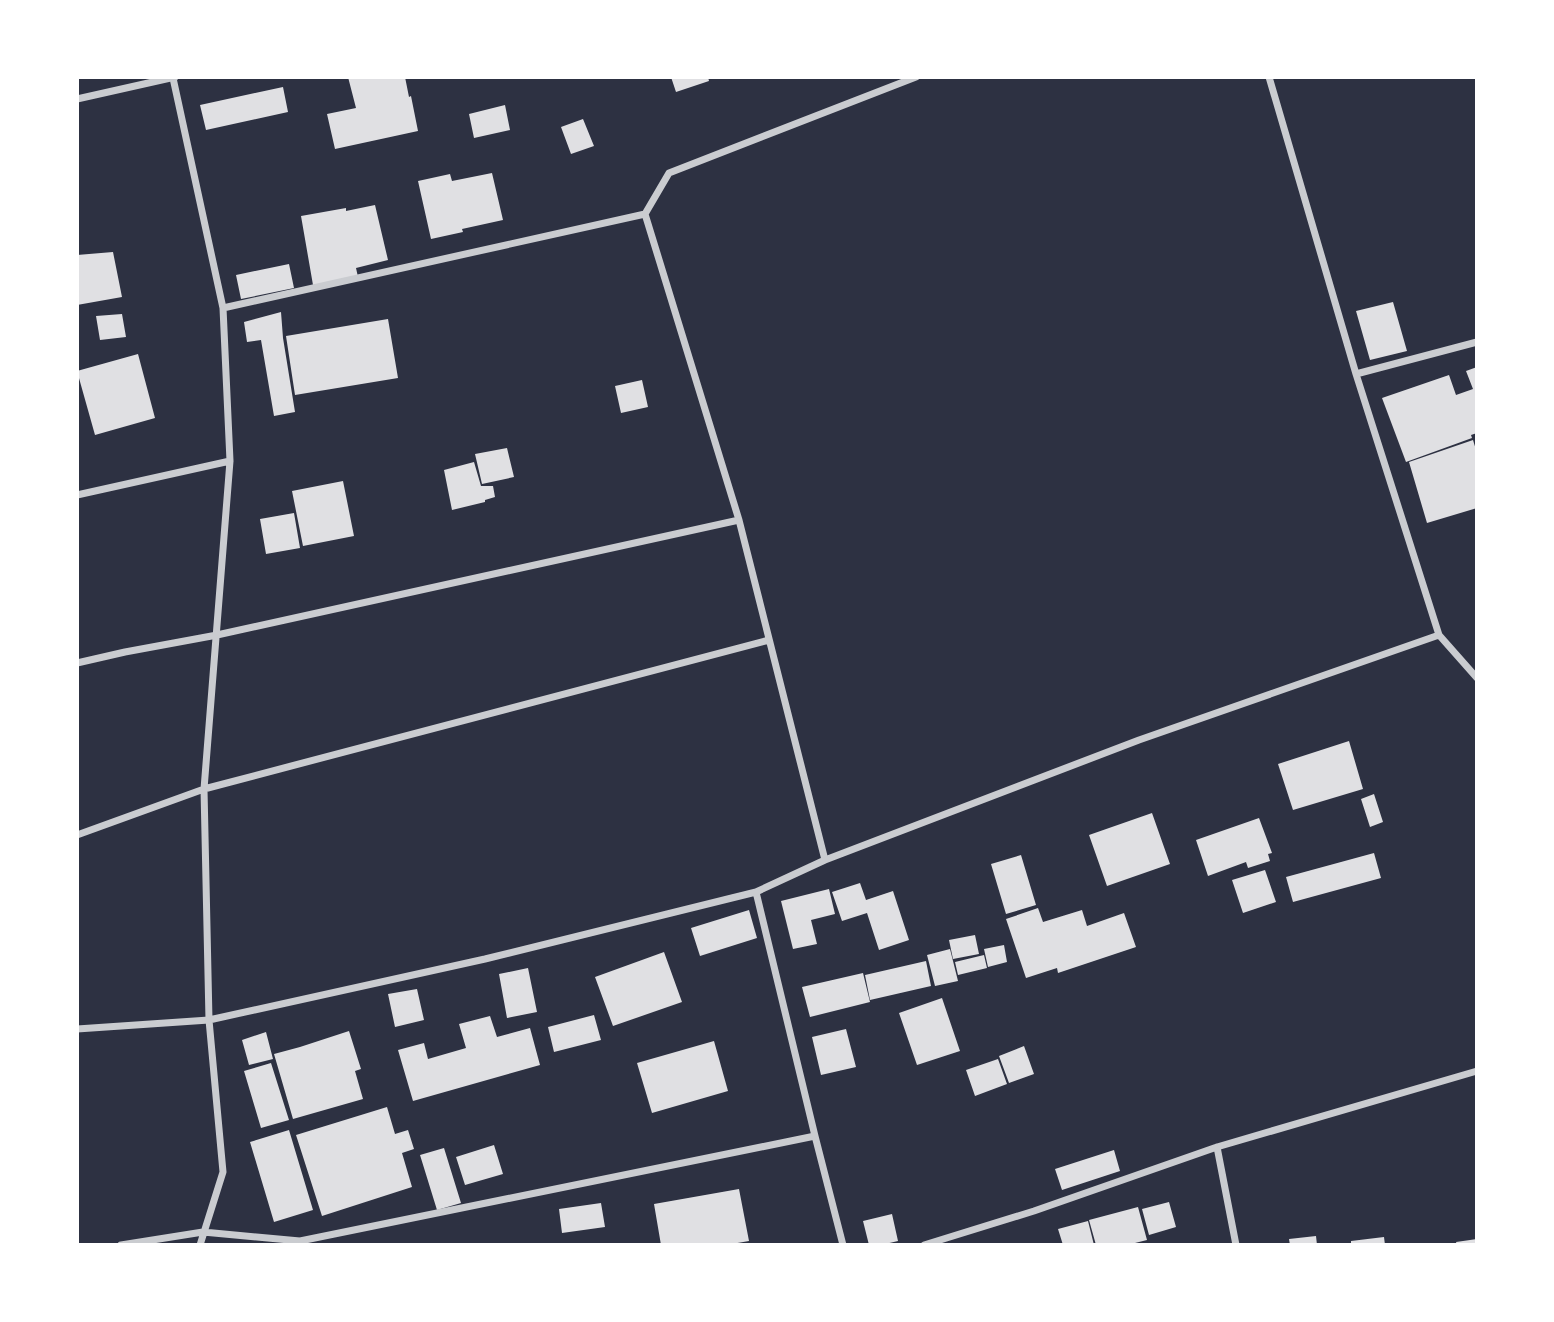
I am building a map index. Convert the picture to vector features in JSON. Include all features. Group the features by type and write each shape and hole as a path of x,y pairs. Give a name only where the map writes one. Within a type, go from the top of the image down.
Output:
{"street":[{"path":"77,99 174,77 223,308 230,461 204,789 209,1020 222,1172 200,1245"},
{"path":"223,308 645,214 669,173 916,77"},
{"path":"1269,77 1356,374 1439,635 1477,678"},
{"path":"645,214 739,520 825,860"},
{"path":"1356,374 1477,342"},
{"path":"77,495 230,461"},
{"path":"77,663 217,635 739,520"},
{"path":"77,1028 209,1020 485,959 756,891 825,860 1139,740 1439,635"},
{"path":"77,835 204,789 769,640"},
{"path":"756,891 843,1245"},
{"path":"924,1245 1034,1211 1217,1147 1477,1071"},
{"path":"121,1245 203,1232 300,1241 815,1136"},
{"path":"1217,1147 1236,1245"}],"building":[{"path":"348,77 405,77 418,131 335,149 327,114 356,108"},
{"path":"671,77 708,77 709,81 676,92"},
{"path":"283,87 288,112 206,130 200,105"},
{"path":"505,105 510,130 474,138 469,114"},
{"path":"583,119 594,146 571,154 561,127"},
{"path":"492,173 503,220 431,239 418,181 450,174 452,181"},
{"path":"375,205 388,260 356,268 358,277 313,285 301,216"},
{"path":"113,252 122,297 77,305 77,255"},
{"path":"289,264 294,288 241,299 236,275"},
{"path":"1393,302 1407,351 1370,360 1356,311"},
{"path":"281,312 295,412 274,416 261,340 247,342 244,322"},
{"path":"122,314 126,337 100,340 96,316"},
{"path":"388,319 398,378 295,395 286,336"},
{"path":"138,354 155,418 95,435 77,371"},
{"path":"1477,367 1477,433 1471,435 1472,438 1406,462 1382,398 1449,375 1456,395 1473,389 1466,371"},
{"path":"642,380 648,407 621,413 615,386"},
{"path":"1473,440 1477,453 1477,508 1427,523 1409,462"},
{"path":"507,448 514,477 482,484 475,454"},
{"path":"474,462 481,486 493,486 495,497 452,510 444,470"},
{"path":"343,481 354,536 303,546 292,491"},
{"path":"294,513 300,548 266,554 260,519"},
{"path":"1349,741 1363,789 1293,810 1278,764"},
{"path":"1374,794 1383,822 1370,827 1361,799"},
{"path":"1152,813 1170,864 1107,886 1089,835"},
{"path":"1259,818 1272,853 1268,854 1270,861 1248,868 1246,862 1208,876 1196,840"},
{"path":"1374,853 1381,878 1293,902 1286,877"},
{"path":"1021,855 1036,905 1006,914 991,864"},
{"path":"1265,870 1276,902 1243,913 1232,880"},
{"path":"860,883 866,900 893,891 909,940 879,950 867,913 842,921 832,892"},
{"path":"829,889 835,914 811,920 817,944 793,949 781,901"},
{"path":"1038,908 1043,922 1082,910 1087,926 1124,913 1136,947 1058,973 1057,968 1026,978 1006,919"},
{"path":"749,910 757,938 700,956 691,928"},
{"path":"975,935 979,954 953,959 949,940"},
{"path":"1004,945 1007,962 988,967 984,949"},
{"path":"950,949 958,981 935,986 927,955"},
{"path":"664,952 682,1002 613,1026 595,977"},
{"path":"984,955 987,968 958,975 955,962"},
{"path":"926,961 931,986 870,1000 865,975"},
{"path":"528,968 537,1012 507,1018 499,974"},
{"path":"863,973 870,1002 810,1017 802,987"},
{"path":"417,989 424,1020 395,1027 388,994"},
{"path":"942,998 960,1051 917,1065 899,1013"},
{"path":"594,1015 601,1040 554,1052 548,1027"},
{"path":"490,1016 497,1037 530,1028 540,1065 413,1101 398,1050 424,1043 428,1059 466,1048 459,1024"},
{"path":"846,1029 856,1067 821,1075 812,1037"},
{"path":"349,1031 361,1069 355,1071 363,1099 293,1119 274,1054"},
{"path":"266,1032 273,1059 249,1065 242,1040"},
{"path":"714,1041 728,1091 652,1113 637,1063"},
{"path":"1024,1046 1034,1074 1009,1083 999,1056"},
{"path":"998,1059 1007,1084 975,1096 966,1070"},
{"path":"271,1063 289,1120 261,1128 244,1071"},
{"path":"387,1107 395,1134 408,1130 414,1149 402,1153 412,1187 322,1216 296,1135"},
{"path":"289,1130 313,1210 274,1222 250,1142"},
{"path":"494,1145 503,1174 465,1185 456,1157"},
{"path":"444,1148 461,1203 437,1210 420,1155"},
{"path":"1114,1150 1120,1171 1062,1190 1055,1169"},
{"path":"739,1189 749,1241 726,1245 661,1245 654,1204"},
{"path":"1169,1202 1176,1227 1149,1235 1142,1209"},
{"path":"601,1203 605,1227 562,1233 559,1209"},
{"path":"1138,1207 1147,1240 1127,1245 1096,1245 1089,1220"},
{"path":"892,1214 898,1241 869,1245 863,1221"},
{"path":"1088,1221 1094,1245 1063,1245 1058,1229"},
{"path":"1316,1236 1317,1245 1290,1245 1289,1239"},
{"path":"1384,1237 1385,1245 1351,1245 1351,1241"},
{"path":"1477,1239 1477,1245 1457,1245 1456,1242"}]}
